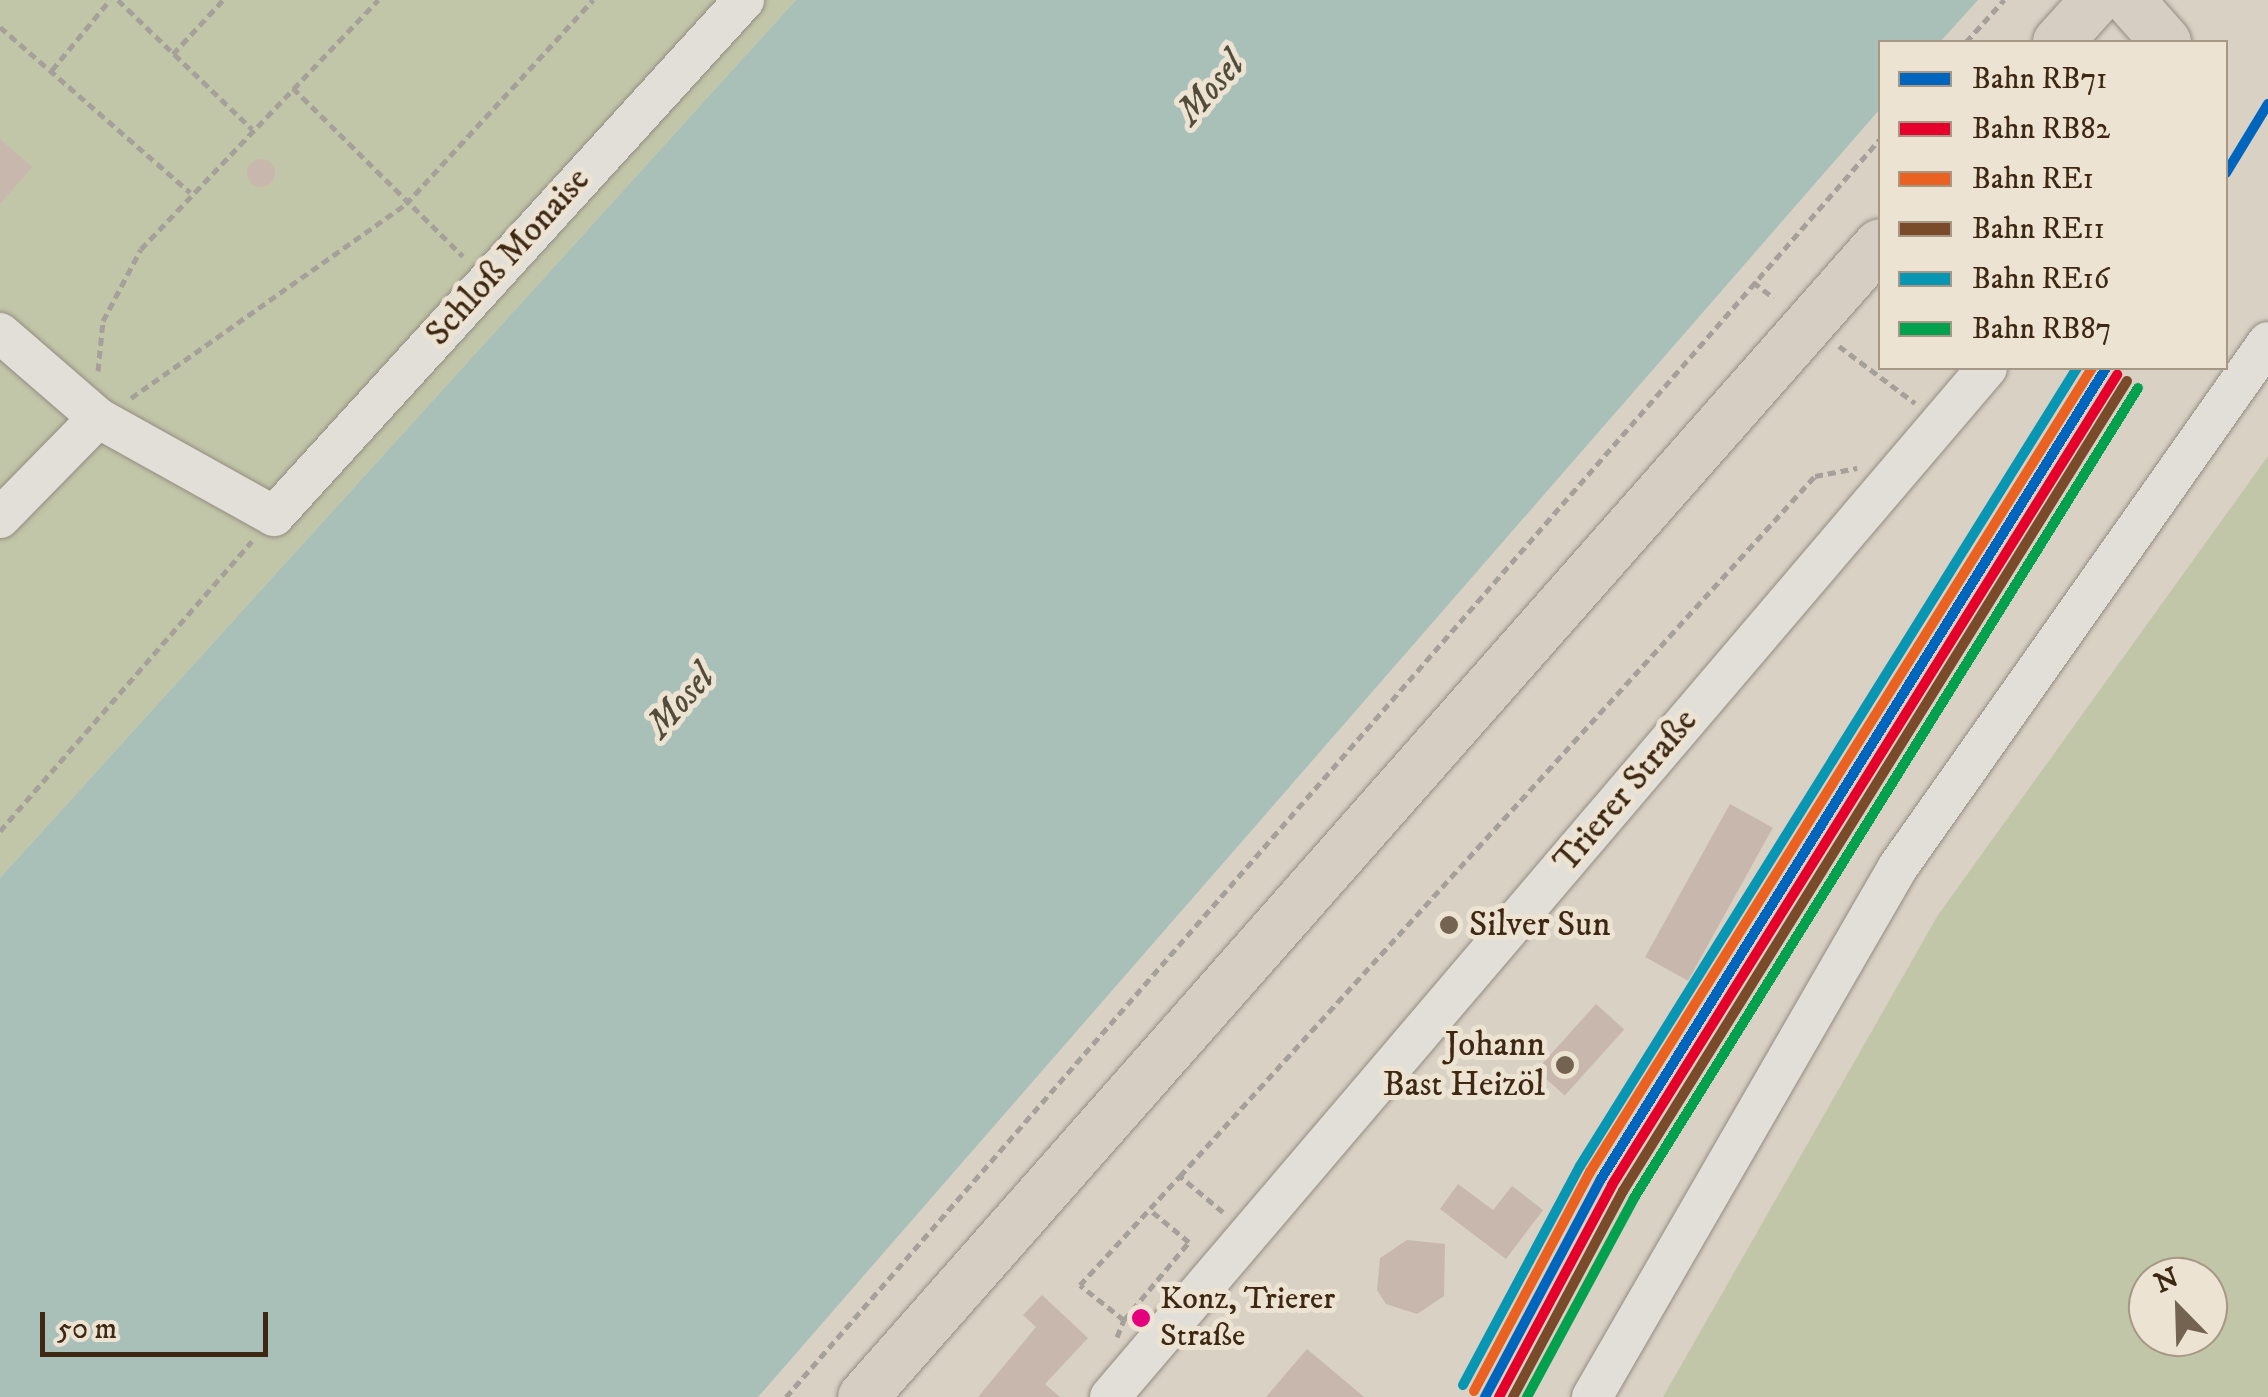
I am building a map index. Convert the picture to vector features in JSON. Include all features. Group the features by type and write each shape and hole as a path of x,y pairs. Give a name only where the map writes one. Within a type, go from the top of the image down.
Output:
{"main road":[{"path":"2096,18 2160,40"},
{"path":"862,1397 1878,246"}],"street":[{"name":"Schloß Monaise","path":"274,516 744,0"},
{"path":"0,333 98,418 274,516"},
{"path":"1592,1397 1898,867 2268,342"},
{"name":"Trierer Straße","path":"1110,1397 1249,1234 1926,411 1984,370"},
{"path":"0,518 98,418"}],"path":[{"path":"52,70 110,0"},
{"path":"118,0 252,129"},
{"path":"173,54 224,0"},
{"path":"98,418 103,321 122,273 190,192 378,0"},
{"path":"98,418 406,204 594,0"},
{"path":"1968,40 2004,0"},
{"path":"0,26 190,192"},
{"path":"293,88 406,204 488,278"},
{"path":"786,1397 1878,141"},
{"path":"1754,282 1774,298"},
{"path":"1837,344 1926,411"},
{"path":"1901,414 1926,411"},
{"path":"1124,1320 1080,1285 1815,476 1860,468 1870,454"},
{"path":"0,831 274,516"},
{"path":"1180,1176 1249,1234"},
{"path":"1144,1357 1112,1333 1189,1242 1150,1209"}],"green space":[{"path":"0,0 796,0 0,878"},
{"path":"2268,456 2268,1397 1663,1397 1938,915"}],"water":[{"name":"Mosel","path":"796,0 1978,0 1942,40 1878,40 1878,111 758,1397 0,1397 0,878"}],"building":[{"path":"0,139 32,167 0,204"},
{"path":"261,159 271,163 275,173 271,183 261,187 251,183 247,173 251,163"},
{"path":"1730,804 1773,828 1688,981 1645,957"},
{"path":"1596,1004 1624,1029 1565,1096 1536,1070"},
{"path":"1458,1184 1493,1210 1512,1186 1543,1210 1506,1259 1440,1209"},
{"path":"1407,1240 1445,1244 1444,1296 1417,1314 1386,1304 1377,1290 1380,1258"},
{"path":"1042,1295 1088,1338 1045,1384 1060,1397 978,1397 1036,1327 1023,1315"},
{"path":"1307,1349 1364,1397 1266,1397"}],"rail line":[{"name":"RB71","path":"2228,170 2268,104"},
{"name":"RE16","path":"1463,1385 1580,1166 2076,370"},
{"name":"RE1","path":"1474,1391 1590,1172 2091,370"},
{"name":"RB71","path":"1485,1397 1601,1179 2105,370"},
{"name":"RB82","path":"1499,1397 1612,1185 2117,375"},
{"name":"RE11","path":"1513,1397 1623,1191 2127,381"},
{"name":"RB87","path":"1527,1397 1634,1198 2138,388"}],"place":[{"name":"Silver Sun","path":"1449,925"},
{"name":"Johann Bast Heizöl","path":"1565,1065"},
{"name":"Konz, Trierer Straße","path":"1141,1318"}]}
